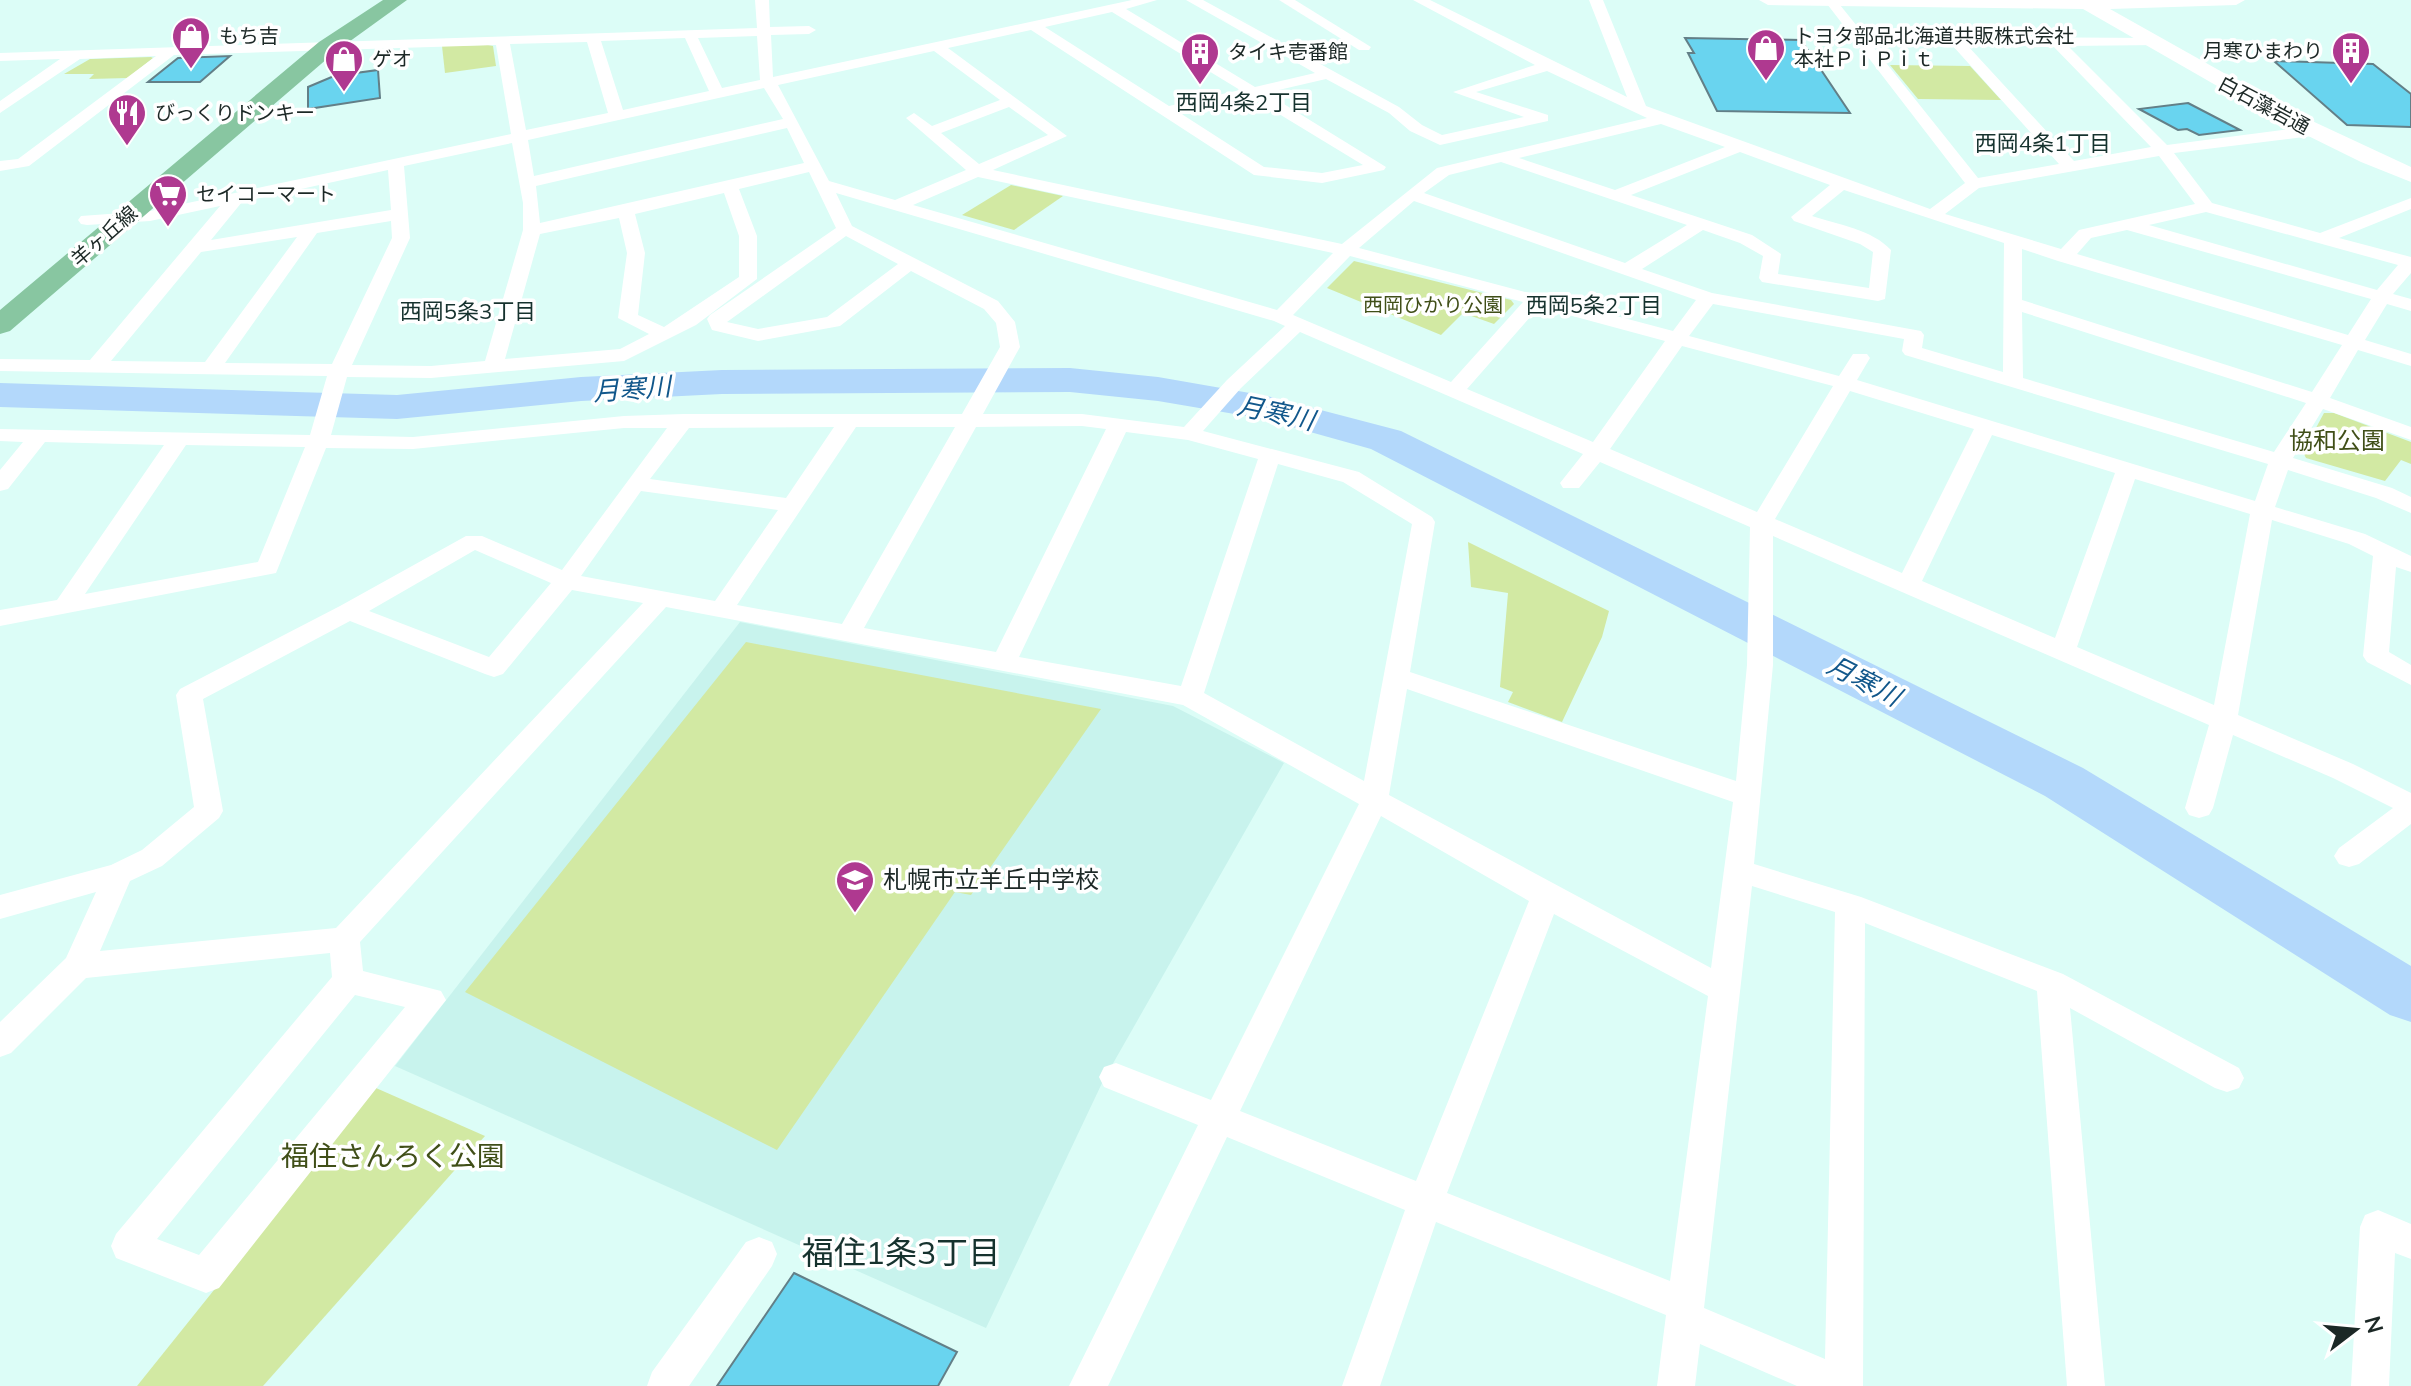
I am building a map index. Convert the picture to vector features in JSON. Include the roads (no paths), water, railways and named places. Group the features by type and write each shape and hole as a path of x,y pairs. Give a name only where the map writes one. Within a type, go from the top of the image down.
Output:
{"main road":[{"name":"羊ヶ丘線","path":"65,238 296,48 371,0"},
{"name":"羊ヶ丘線","path":"0,325 327,47 397,0"}],"street":[{"path":"762,0 766,78 792,122 845,229 991,305 1005,322 1010,347 849,633"},
{"path":"87,220 124,219 236,198 1150,0"},
{"path":"1193,0 1394,110 1416,128 1440,140 1543,118"},
{"path":"1286,0 1364,47"},
{"path":"1420,0 1548,66 1662,119 1932,216 2411,360"},
{"path":"1596,0 1640,110"},
{"path":"1768,0 2236,0"},
{"path":"1830,1 1974,184"},
{"name":"白石藻岩通","path":"2084,2 2243,95 2312,131 2411,175"},
{"path":"1033,25 1260,172 1322,178 1378,167 1115,8"},
{"path":"0,57 809,30"},
{"path":"690,35 718,95"},
{"path":"593,38 617,116"},
{"path":"493,367 532,230 502,40"},
{"path":"1861,40 2153,42"},
{"path":"1956,41 2070,166"},
{"path":"2055,41 2163,150 2206,207"},
{"path":"898,205 1059,136 937,47"},
{"path":"0,166 23,163 170,52"},
{"path":"0,108 76,55"},
{"path":"1548,66 1460,92 1543,118 1580,137"},
{"path":"1165,112 1329,74"},
{"path":"930,132 1010,101"},
{"path":"914,118 978,172 1346,250 1847,384 2357,539 2411,565"},
{"path":"1195,427 1290,320 1346,250 1443,171 1662,119"},
{"path":"527,183 792,122"},
{"path":"1932,216 1974,184 2163,150 2312,131"},
{"path":"1616,195 1740,147"},
{"path":"1501,157 1746,239 1772,254 1768,278 1878,295 1882,250 1866,240 1800,217 1842,183"},
{"path":"0,618 268,568 320,434 337,375 401,238 396,164"},
{"path":"532,230 730,187 818,175 898,205 1290,320 2343,771 2411,807 2349,856"},
{"path":"0,365 211,368 337,375 431,372 624,355 689,321 748,279 748,236 730,187"},
{"path":"1411,194 1708,298 1914,335 1912,351 2384,493 2411,506"},
{"path":"95,367 236,198"},
{"path":"2323,238 2411,203"},
{"path":"2064,257 2085,234 2206,207 2411,263 2382,296 2280,461 2262,512 2224,720 2199,808"},
{"path":"626,211 636,253 628,318 664,334"},
{"path":"197,247 400,214"},
{"path":"1625,271 1701,224"},
{"path":"2126,224 2411,305"},
{"path":"211,368 311,229"},
{"path":"845,229 717,319 719,326 758,335 833,322 910,263"},
{"path":"2013,241 2013,381"},
{"path":"1571,483 1599,453 1675,338 1708,298"},
{"path":"1455,390 1535,300"},
{"path":"2013,303 2317,400 2411,434"},
{"path":"1676,1386 1748,796 1760,665 1762,522 1860,358"},
{"path":"0,435 179,439 320,434 413,443 624,422 850,420 973,414 1082,420 1195,427 1269,457 1351,477 1424,522 1374,801 1221,1120 1088,1386"},
{"path":"349,612 494,668 566,581 684,420"},
{"path":"721,611 850,420"},
{"path":"1004,661 1119,424"},
{"path":"1908,585 1986,426"},
{"path":"0,484 40,435"},
{"path":"65,606 179,439"},
{"path":"1190,697 1269,457"},
{"path":"2063,651 2127,470"},
{"path":"635,484 791,505"},
{"path":"0,907 119,874 152,858 209,811 189,695 349,612 474,541 566,581 1190,697 1546,896 1726,991"},
{"path":"2385,552 2376,656 2411,676"},
{"path":"78,966 344,939 661,598"},
{"path":"1395,676 1748,796"},
{"path":"1740,871 1850,905 2052,983 2227,1078"},
{"path":"0,1043 78,966 119,874"},
{"path":"1361,1386 1426,1201 1546,896"},
{"path":"1116,1077 1426,1201 1685,1311 1843,1386 1850,905"},
{"path":"344,939 348,980 129,1246 206,1275 430,1000 348,980"},
{"path":"2052,983 2086,1386"},
{"path":"2370,1386 2378,1227 2411,1242"},
{"path":"666,1386 759,1254"}],"waterway":[{"name":"月寒川","path":"0,395 397,407 581,389 722,382 1070,380 1158,389 1267,408 1386,440 2064,782 2411,997"}],"place":[{"name":"もち吉","path":"191,70"},
{"name":"トヨタ部品北海道共販株式会社 本社ＰｉＰｉｔ","path":"1766,82"},
{"name":"月寒ひまわり","path":"2351,85"},
{"name":"タイキ壱番館","path":"1200,86"},
{"name":"ゲオ","path":"344,93"},
{"name":"びっくりドンキー","path":"127,147"},
{"name":"セイコーマート","path":"168,228"},
{"name":"札幌市立羊丘中学校","path":"855,914"}],"district":[{"name":"西岡4条2丁目","path":"1244,102"},
{"name":"西岡4条1丁目","path":"2043,143"},
{"name":"西岡5条2丁目","path":"1594,305"},
{"name":"西岡5条3丁目","path":"468,311"},
{"name":"福住1条3丁目","path":"901,1253"}],"park label":[{"name":"西岡ひかり公園","path":"1433,305"},
{"name":"協和公園","path":"2337,441"},
{"name":"福住さんろく公園","path":"393,1156"}]}
